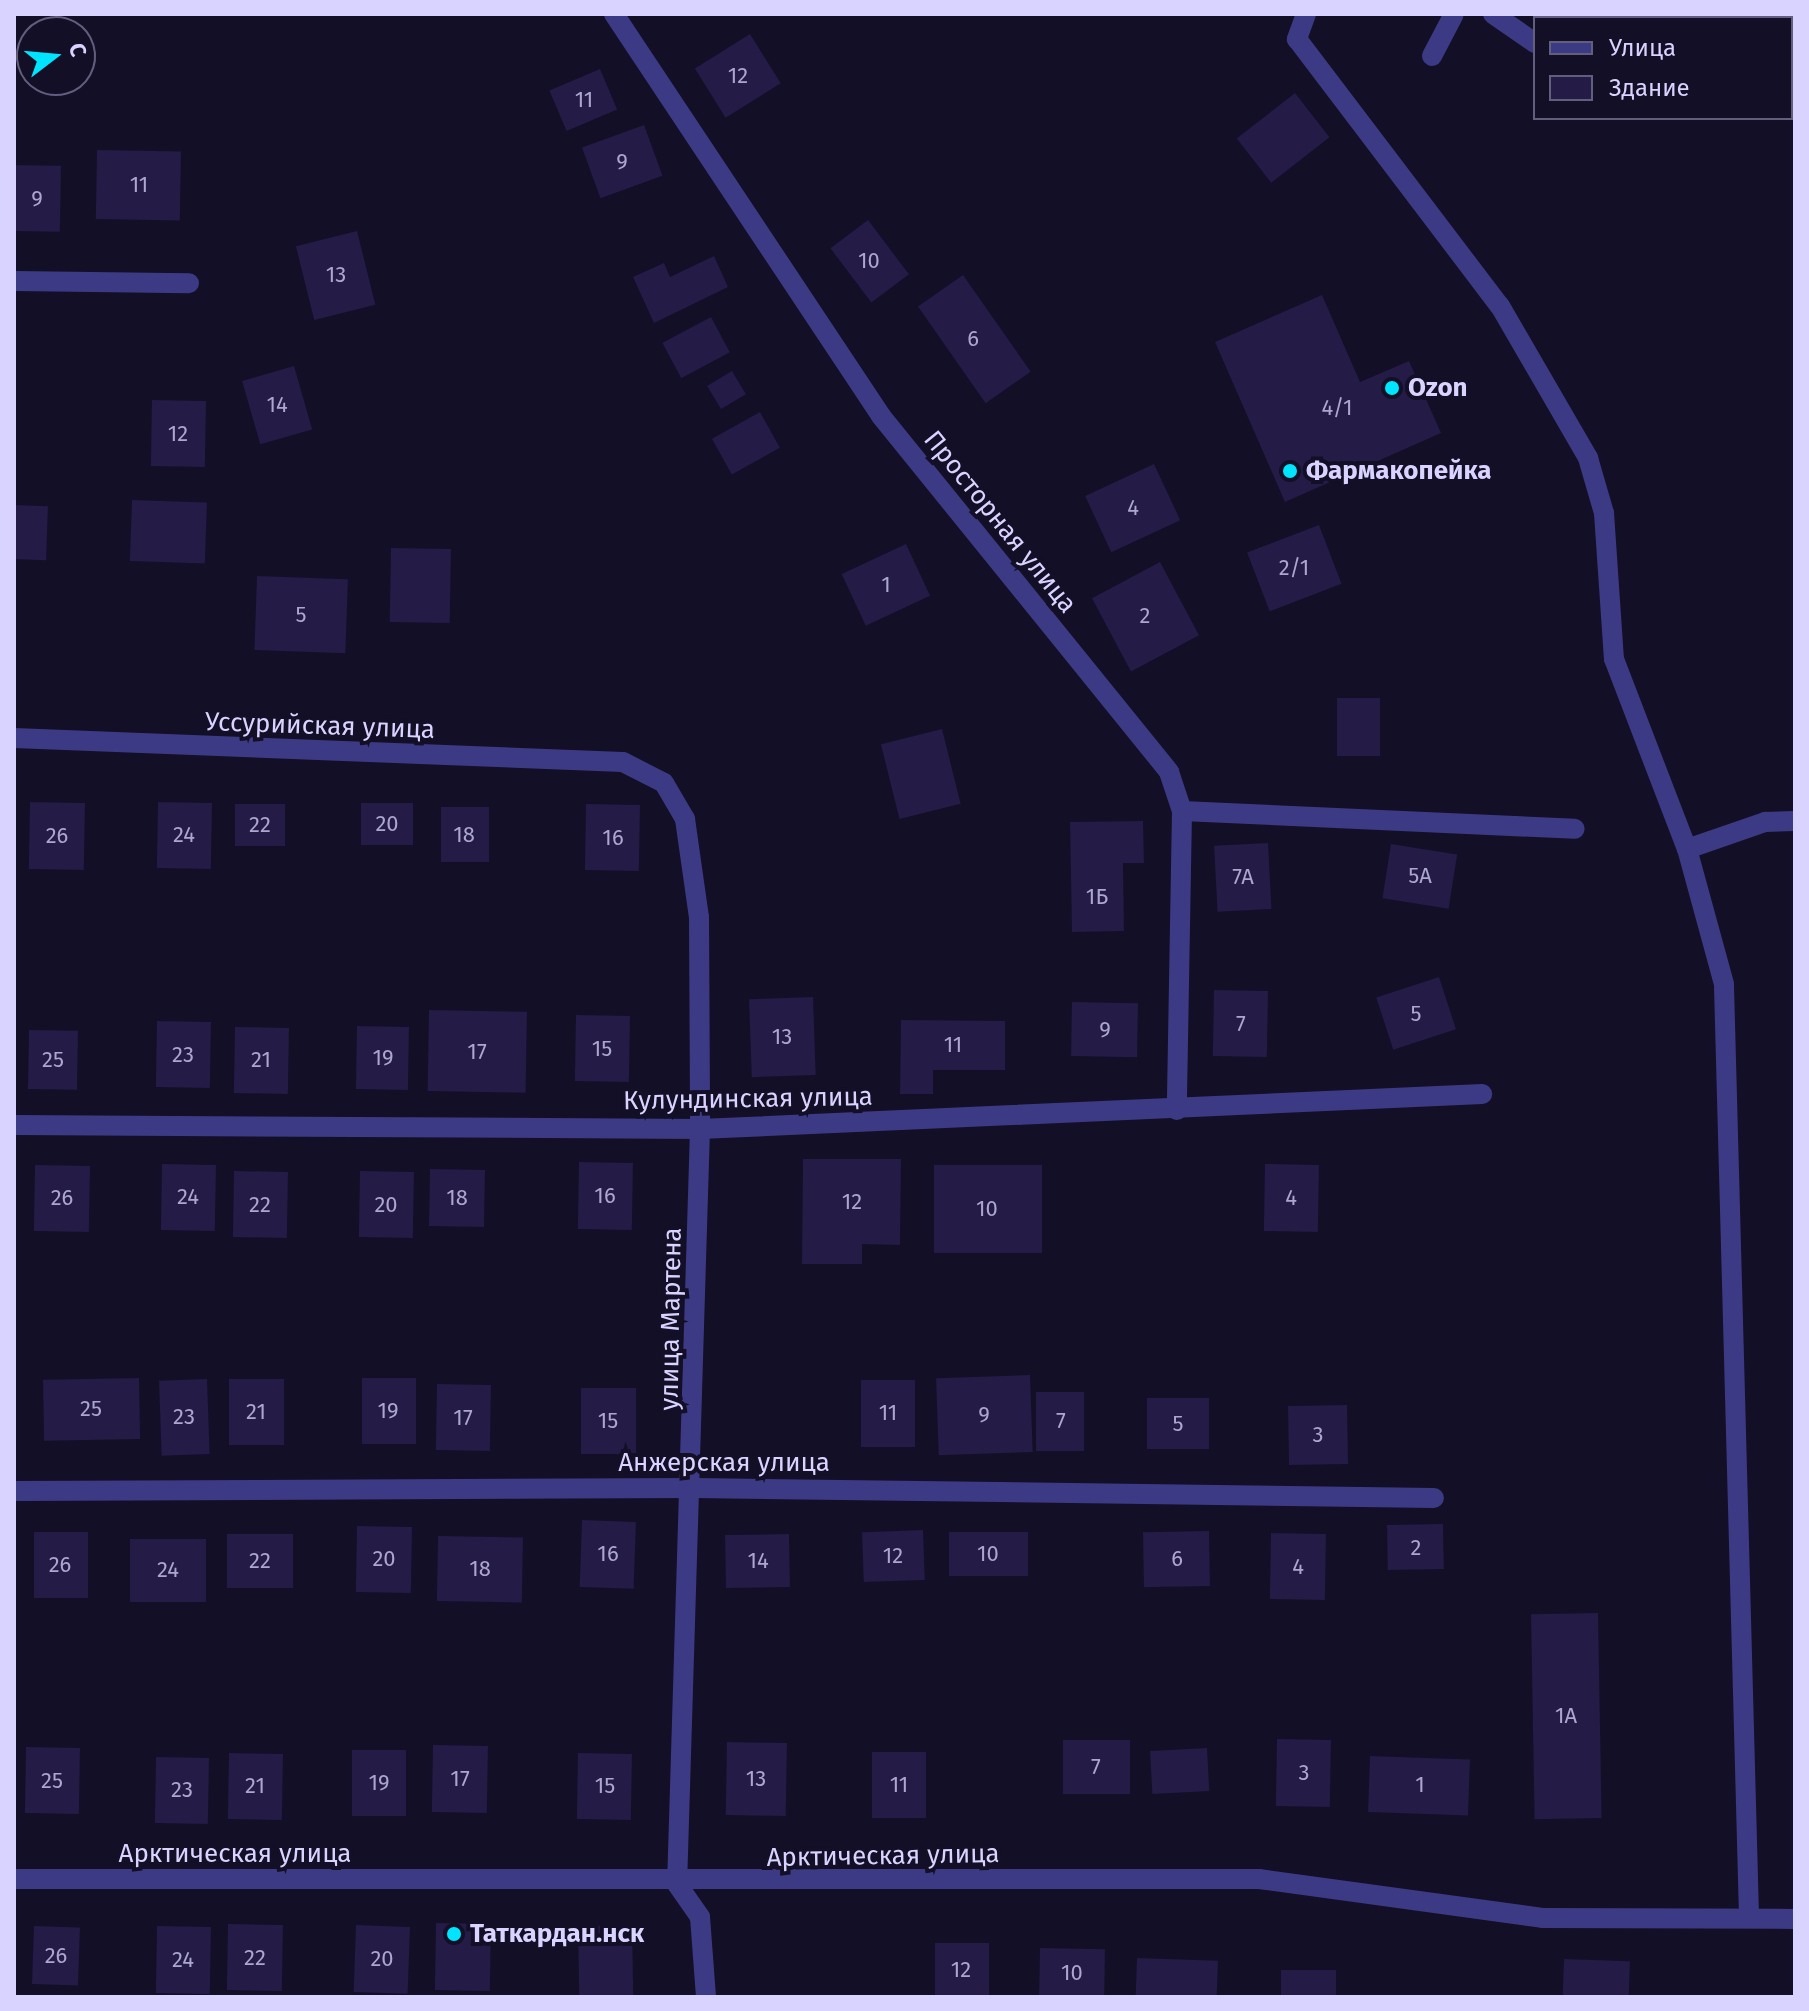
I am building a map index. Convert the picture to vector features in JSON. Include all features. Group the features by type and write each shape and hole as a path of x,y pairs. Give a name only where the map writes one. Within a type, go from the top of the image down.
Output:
{"street":[{"name":"Просторная улица","path":"614,14 618,30 881,416 1169,772 1182,811 1177,1110"},
{"path":"1306,14 1297,39 1500,306 1588,458 1604,513 1614,659 1687,849 1724,984 1749,1916"},
{"path":"1432,56 1454,14"},
{"path":"1493,14 1533,42"},
{"path":"14,281 189,283"},
{"name":"Уссурийская улица","path":"14,738 623,762"},
{"name":"улица Мартена","path":"623,762 664,783 685,819 699,917 700,1129 694,1488 677,1884"},
{"path":"1182,811 1575,829"},
{"path":"1687,849 1765,822 1795,821"},
{"name":"Кулундинская улица","path":"14,1125 700,1129 1482,1094"},
{"name":"Анжерская улица","path":"14,1491 694,1488 1434,1498"},
{"name":"Арктическая улица","path":"14,1879 677,1884 1259,1879 1542,1918 1749,1916 1795,1919"},
{"path":"677,1884 700,1917 706,1997"}],"building":[{"path":"1544,14 1632,14 1630,16"},
{"path":"750,34 781,83 726,118 695,68"},
{"path":"600,69 617,110 567,131 549,90"},
{"path":"1295,93 1329,137 1271,183 1237,139"},
{"path":"644,125 662,176 600,198 582,148"},
{"path":"97,150 181,151 180,220 96,219"},
{"path":"14,165 61,166 60,232 14,231"},
{"path":"868,220 909,274 871,303 830,248"},
{"path":"357,231 375,305 314,320 296,246"},
{"path":"714,256 728,287 654,323 633,277 664,263 670,277"},
{"path":"963,275 1031,372 986,403 918,307"},
{"path":"1322,295 1360,382 1409,361 1441,433 1285,502 1215,342"},
{"path":"711,317 730,352 681,378 662,343"},
{"path":"294,366 312,429 260,444 242,381"},
{"path":"732,371 746,394 721,409 707,386"},
{"path":"152,400 206,401 205,467 151,466"},
{"path":"760,412 780,448 732,475 712,439"},
{"path":"1154,464 1180,520 1111,552 1085,496"},
{"path":"132,500 207,503 205,564 130,561"},
{"path":"14,505 48,506 46,560 14,559"},
{"path":"1319,525 1342,584 1270,611 1247,553"},
{"path":"906,544 930,596 866,626 842,574"},
{"path":"391,548 451,549 450,623 390,622"},
{"path":"1160,562 1199,635 1131,671 1092,598"},
{"path":"257,576 348,579 345,653 254,650"},
{"path":"1337,698 1380,698 1380,756 1337,756"},
{"path":"942,729 961,804 899,819 881,744"},
{"path":"30,802 85,803 84,870 29,869"},
{"path":"158,802 212,803 211,869 157,868"},
{"path":"361,803 413,803 413,845 361,845"},
{"path":"235,804 285,804 285,846 235,846"},
{"path":"586,804 640,805 639,871 585,870"},
{"path":"441,807 489,807 489,862 441,862"},
{"path":"1143,821 1144,863 1123,863 1124,931 1072,932 1070,822"},
{"path":"1268,843 1271,909 1218,912 1214,846"},
{"path":"1391,844 1457,854 1449,909 1382,898"},
{"path":"1439,977 1456,1029 1393,1050 1376,997"},
{"path":"1214,990 1268,991 1267,1057 1213,1056"},
{"path":"813,997 816,1075 752,1077 749,999"},
{"path":"1072,1002 1138,1003 1137,1057 1071,1056"},
{"path":"429,1010 527,1012 526,1093 428,1091"},
{"path":"576,1015 630,1016 629,1082 575,1081"},
{"path":"901,1020 1005,1021 1005,1070 933,1070 933,1094 900,1094"},
{"path":"157,1021 211,1022 210,1088 156,1087"},
{"path":"357,1026 409,1027 408,1090 356,1089"},
{"path":"235,1027 289,1028 288,1094 234,1093"},
{"path":"29,1030 78,1031 77,1090 28,1089"},
{"path":"803,1159 901,1159 900,1245 862,1244 862,1264 802,1264"},
{"path":"579,1162 633,1163 632,1230 578,1229"},
{"path":"162,1164 216,1165 215,1231 161,1230"},
{"path":"1265,1164 1319,1165 1318,1232 1264,1231"},
{"path":"35,1165 90,1166 89,1232 34,1231"},
{"path":"934,1165 1042,1165 1042,1253 934,1253"},
{"path":"430,1169 485,1170 484,1227 429,1226"},
{"path":"234,1171 288,1172 287,1238 233,1237"},
{"path":"360,1171 414,1172 413,1238 359,1237"},
{"path":"1030,1375 1033,1452 939,1455 936,1378"},
{"path":"139,1378 140,1439 44,1441 43,1380"},
{"path":"362,1378 416,1378 416,1444 362,1444"},
{"path":"207,1379 210,1454 162,1456 159,1381"},
{"path":"229,1379 284,1379 284,1445 229,1445"},
{"path":"861,1380 915,1380 915,1447 861,1447"},
{"path":"437,1384 491,1385 490,1451 436,1450"},
{"path":"581,1388 636,1388 636,1454 581,1454"},
{"path":"1036,1392 1084,1392 1084,1451 1036,1451"},
{"path":"1147,1398 1209,1398 1209,1449 1147,1449"},
{"path":"1347,1405 1348,1464 1289,1465 1288,1406"},
{"path":"582,1520 636,1522 634,1589 580,1587"},
{"path":"1443,1524 1444,1569 1388,1570 1387,1525"},
{"path":"357,1526 412,1527 411,1593 356,1592"},
{"path":"923,1530 925,1580 864,1582 862,1532"},
{"path":"1209,1531 1210,1586 1144,1587 1143,1532"},
{"path":"34,1532 88,1532 88,1598 34,1598"},
{"path":"949,1532 1028,1532 1028,1576 949,1576"},
{"path":"1271,1533 1326,1534 1325,1600 1270,1599"},
{"path":"227,1534 293,1534 293,1588 227,1588"},
{"path":"789,1534 790,1587 726,1588 725,1535"},
{"path":"438,1536 523,1537 522,1602 437,1601"},
{"path":"130,1539 206,1539 206,1602 130,1602"},
{"path":"1598,1613 1602,1818 1535,1819 1531,1614"},
{"path":"1277,1739 1331,1740 1330,1807 1276,1806"},
{"path":"1063,1740 1130,1740 1130,1794 1063,1794"},
{"path":"727,1742 787,1743 786,1816 726,1815"},
{"path":"433,1745 488,1746 487,1813 432,1812"},
{"path":"26,1747 80,1748 79,1814 25,1813"},
{"path":"1207,1748 1209,1791 1152,1794 1150,1751"},
{"path":"352,1750 406,1750 406,1816 352,1816"},
{"path":"872,1752 926,1752 926,1818 872,1818"},
{"path":"229,1753 283,1754 282,1820 228,1819"},
{"path":"578,1753 632,1754 631,1820 577,1819"},
{"path":"1370,1756 1470,1759 1468,1815 1368,1812"},
{"path":"156,1757 209,1758 208,1824 155,1823"},
{"path":"436,1923 491,1924 490,1991 435,1990"},
{"path":"228,1924 283,1925 282,1991 227,1990"},
{"path":"356,1925 410,1927 408,1994 354,1992"},
{"path":"632,1925 633,1997 579,1997 578,1926"},
{"path":"34,1926 80,1928 78,1986 32,1984"},
{"path":"157,1926 211,1927 210,1994 156,1993"},
{"path":"935,1943 989,1943 989,1997 935,1997"},
{"path":"1040,1948 1105,1949 1104,1997 1039,1997"},
{"path":"1137,1958 1218,1961 1217,1997 1136,1997"},
{"path":"1564,1959 1630,1961 1629,1997 1563,1997"},
{"path":"1281,1970 1336,1970 1336,1997 1281,1997"}],"place":[{"name":"Ozon","path":"1392,388"},
{"name":"Фармакопейка","path":"1290,471"},
{"name":"Таткардан.нск","path":"454,1934"}]}
